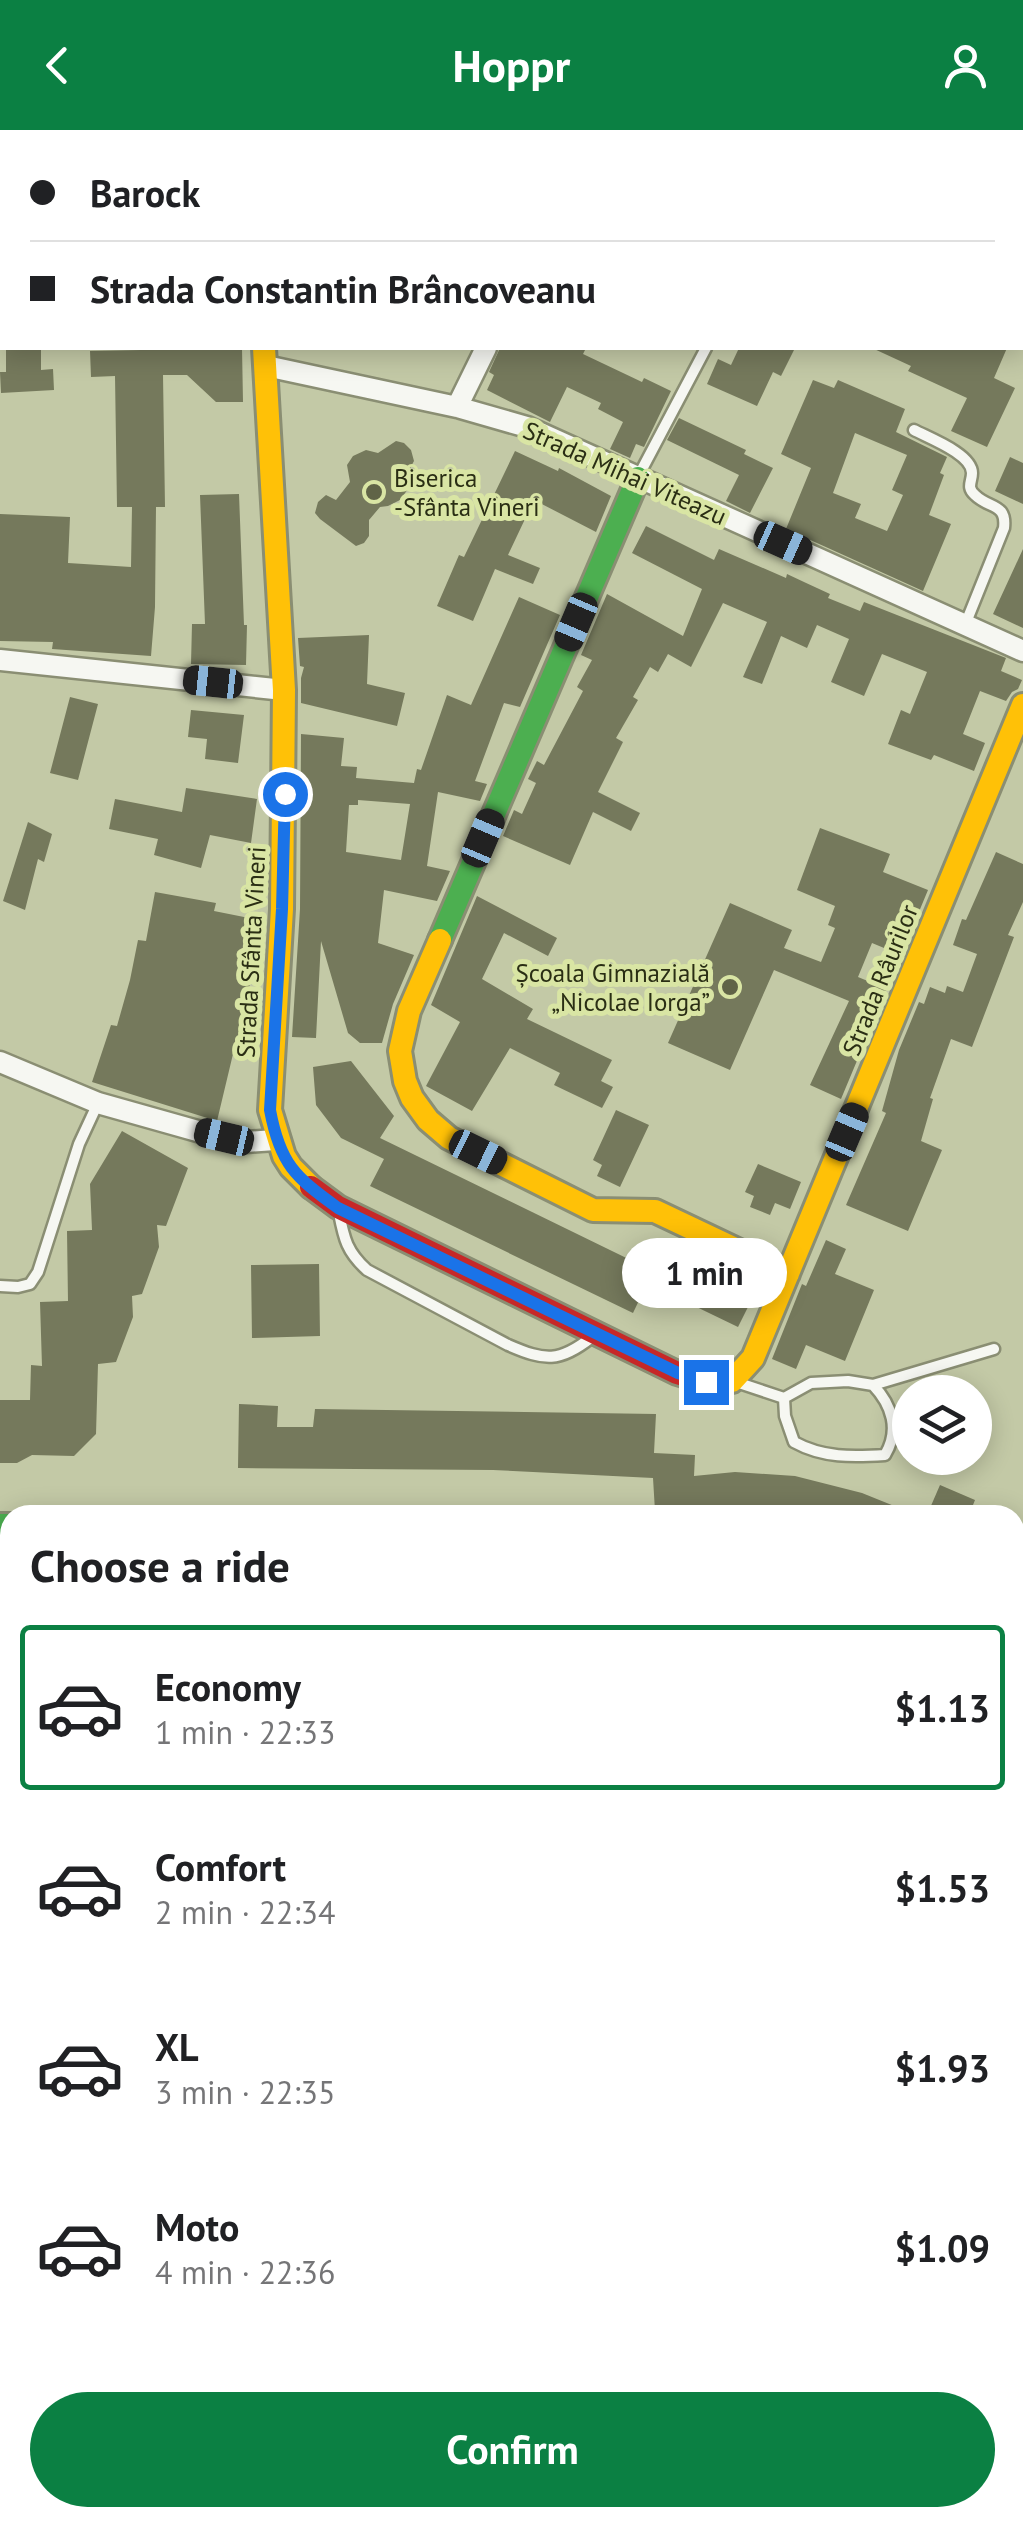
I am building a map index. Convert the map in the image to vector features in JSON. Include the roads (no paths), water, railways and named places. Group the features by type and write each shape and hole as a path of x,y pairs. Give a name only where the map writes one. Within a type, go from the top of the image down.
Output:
{"street":[{"path":"457,407 485,350"},
{"name":"Strada Mihai Viteazu","path":"265,356 527,427 1023,650"},
{"name":"Strada Sfânta Vineri","path":"265,356 284,690 282,909 270,1110 276,1140"},
{"path":"638,478 409,1011 400,1050 405,1080 428,1120 449,1138 593,1210 655,1211 788,1274"},
{"path":"0,660 284,690"},
{"name":"Strada Râurilor","path":"732,1381 754,1358 1023,706"},
{"path":"0,1062 98,1104 246,1142 276,1140 292,1170 338,1208 678,1373 706,1382 732,1381"}],"lane":[{"path":"638,478 705,350"},
{"path":"914,430 958,452 969,462 972,472 968,484 972,494 1002,511 1005,518 965,625"},
{"path":"0,1286 18,1288 30,1284 38,1272 79,1144 98,1104"},
{"path":"338,1208 346,1244 353,1258 367,1270 508,1345 553,1359 574,1352 596,1334"},
{"path":"732,1381 784,1398 812,1384 873,1385 994,1349"},
{"path":"784,1398 784,1416 794,1442 813,1452 848,1457 885,1455 893,1442 892,1419 885,1398 873,1385"}],"place":[{"name":"Biserica -Sfânta Vineri","path":"374,492"},
{"name":"Școala Gimnazială „Nicolae Iorga”","path":"730,987"}]}
